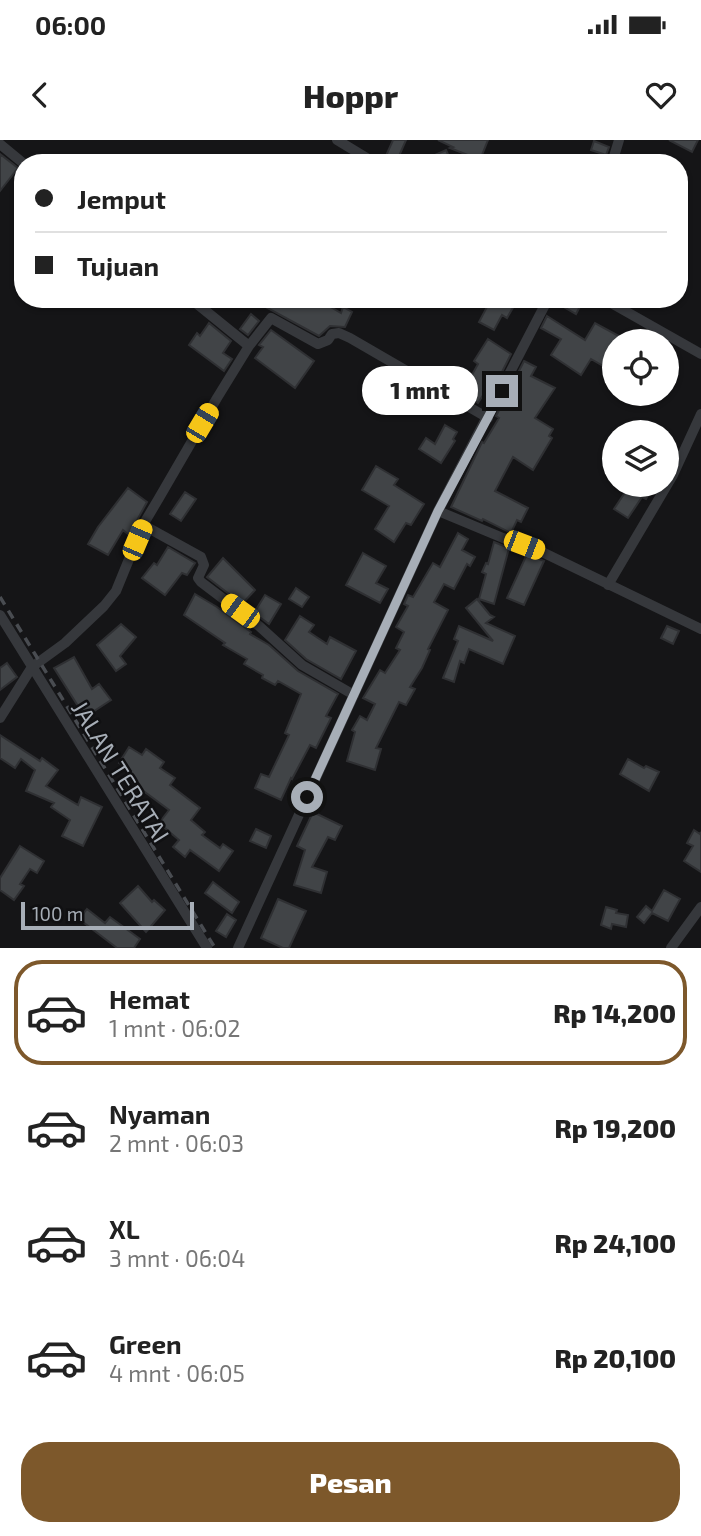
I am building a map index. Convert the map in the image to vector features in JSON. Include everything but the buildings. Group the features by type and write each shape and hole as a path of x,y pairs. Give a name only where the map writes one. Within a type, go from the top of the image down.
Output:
{"street":[{"path":"337,140 360,154"},
{"path":"0,144 14,156"},
{"path":"202,308 249,346"},
{"path":"237,948 438,511 543,308"},
{"path":"620,308 701,354"},
{"path":"0,718 32,667 65,643 104,606 119,583 143,525 249,346 271,318 318,344 328,340 332,334 339,333 488,418"},
{"path":"608,585 673,475 701,414"},
{"path":"438,511 540,551 701,629"},
{"path":"143,525 201,556 204,565 198,578 201,582 260,626 302,665 354,695"},
{"name":"JALAN TERATAI","path":"0,615 207,948"},
{"path":"671,948 701,907"}],"railway":[{"path":"0,597 215,948"}],"route":[{"path":"307,797 438,511 502,391"}]}
